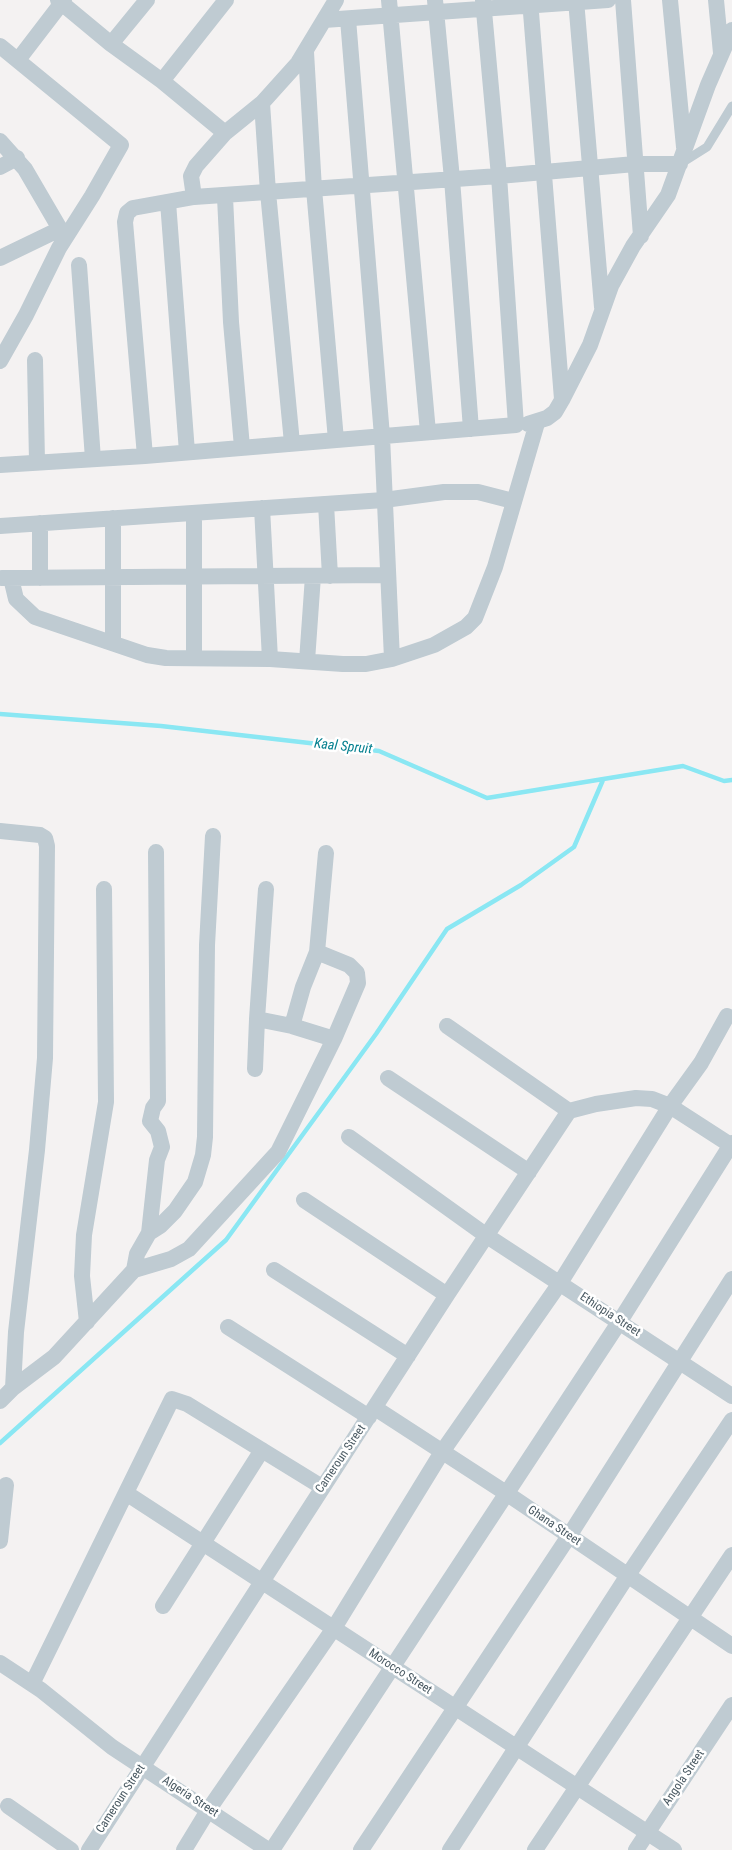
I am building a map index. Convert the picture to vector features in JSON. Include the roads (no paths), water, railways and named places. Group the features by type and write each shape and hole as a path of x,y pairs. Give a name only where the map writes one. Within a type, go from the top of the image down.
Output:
{"street":[{"path":"111,44 147,0"},
{"path":"162,81 226,0"},
{"path":"194,197 191,180 193,171 225,133 262,103 306,52 336,0"},
{"path":"324,20 348,19 390,8 608,0"},
{"path":"623,0 641,236"},
{"path":"670,0 682,158"},
{"path":"716,0 721,54"},
{"path":"18,60 61,1 111,44 162,81 225,133"},
{"path":"577,1 602,312"},
{"path":"531,3 562,400"},
{"path":"484,4 499,176 516,425"},
{"path":"436,6 452,179 471,429"},
{"path":"390,8 428,432"},
{"path":"348,19 360,186 382,436 392,659"},
{"path":"0,464 145,456 471,429 537,423 550,416 562,400 590,345 611,286 668,195 708,85 732,30"},
{"path":"0,46 120,144 92,196 63,232 26,315 0,362"},
{"path":"306,52 314,189 336,440"},
{"path":"262,103 268,192 292,443"},
{"path":"0,141 17,158 63,232"},
{"path":"0,167 17,158"},
{"path":"145,456 126,216 133,208 194,197 224,197 268,192 499,176 682,158"},
{"path":"224,197 231,322 242,448"},
{"path":"168,202 187,452"},
{"path":"0,258 63,232"},
{"path":"79,265 93,459"},
{"path":"35,360 37,462"},
{"path":"388,575 6,578 16,599 35,617 113,644 166,658 270,658 366,664 392,659 434,644 466,627 474,618 485,598 537,423"},
{"path":"0,526 384,500 444,492 478,492 513,501"},
{"path":"326,504 330,576"},
{"path":"262,508 270,658"},
{"path":"194,513 194,658"},
{"path":"113,518 113,644"},
{"path":"40,523 40,578"},
{"path":"306,661 313,576"},
{"path":"0,831 40,835 45,838 47,846 45,1058 38,1150 16,1332 13,1388"},
{"path":"148,1233 160,1226 175,1211 195,1182 203,1155 205,1138 207,945 213,836"},
{"path":"134,1270 137,1254 148,1233 157,1160 162,1147 158,1131 150,1120 153,1108 158,1101 156,852"},
{"path":"292,1026 303,987 317,952 326,853"},
{"path":"87,1322 82,1276 84,1235 106,1102 104,889"},
{"path":"255,1069 266,889"},
{"path":"0,1401 13,1388 54,1357 87,1322 102,1302 134,1270 171,1259 189,1249 278,1152 334,1039 356,989 357,973 344,962 317,952"},
{"path":"184,1850 209,1809 334,1628 442,1452 560,1283 670,1106 700,1063 727,1016"},
{"path":"257,1019 292,1026 334,1039"},
{"path":"270,1850 393,1668 620,1321 732,1145 670,1106 652,1099 636,1098 569,1111 447,1026"},
{"path":"388,1078 529,1172"},
{"name":"Cameroun Street","path":"89,1850 322,1487 569,1111"},
{"name":"Ethiopia Street","path":"349,1137 488,1236 732,1396"},
{"path":"304,1200 447,1295"},
{"path":"274,1270 408,1356"},
{"path":"361,1850 569,1536 732,1278"},
{"name":"Ghana Street","path":"228,1327 372,1413 442,1452 628,1574 732,1646"},
{"path":"37,1687 172,1398 187,1404 322,1487"},
{"path":"450,1850 628,1574 732,1420"},
{"path":"163,1606 202,1541 262,1450"},
{"path":"0,1541 6,1485"},
{"name":"Morocco Street","path":"126,1493 264,1580 393,1668 517,1746 674,1850"},
{"path":"535,1850 732,1555"},
{"name":"Algeria Street","path":"0,1663 37,1687 112,1747 270,1850"},
{"name":"Angola Street","path":"636,1850 732,1705"},
{"path":"8,1806 71,1850"}],"lane":[{"path":"682,158 707,147 732,106"}],"waterway":[{"name":"Kaal Spruit","path":"0,714 161,726 379,751 487,798 683,766 724,781 732,780"},
{"path":"0,1443 226,1240 376,1034 447,929 521,885 574,847 603,780"}]}
